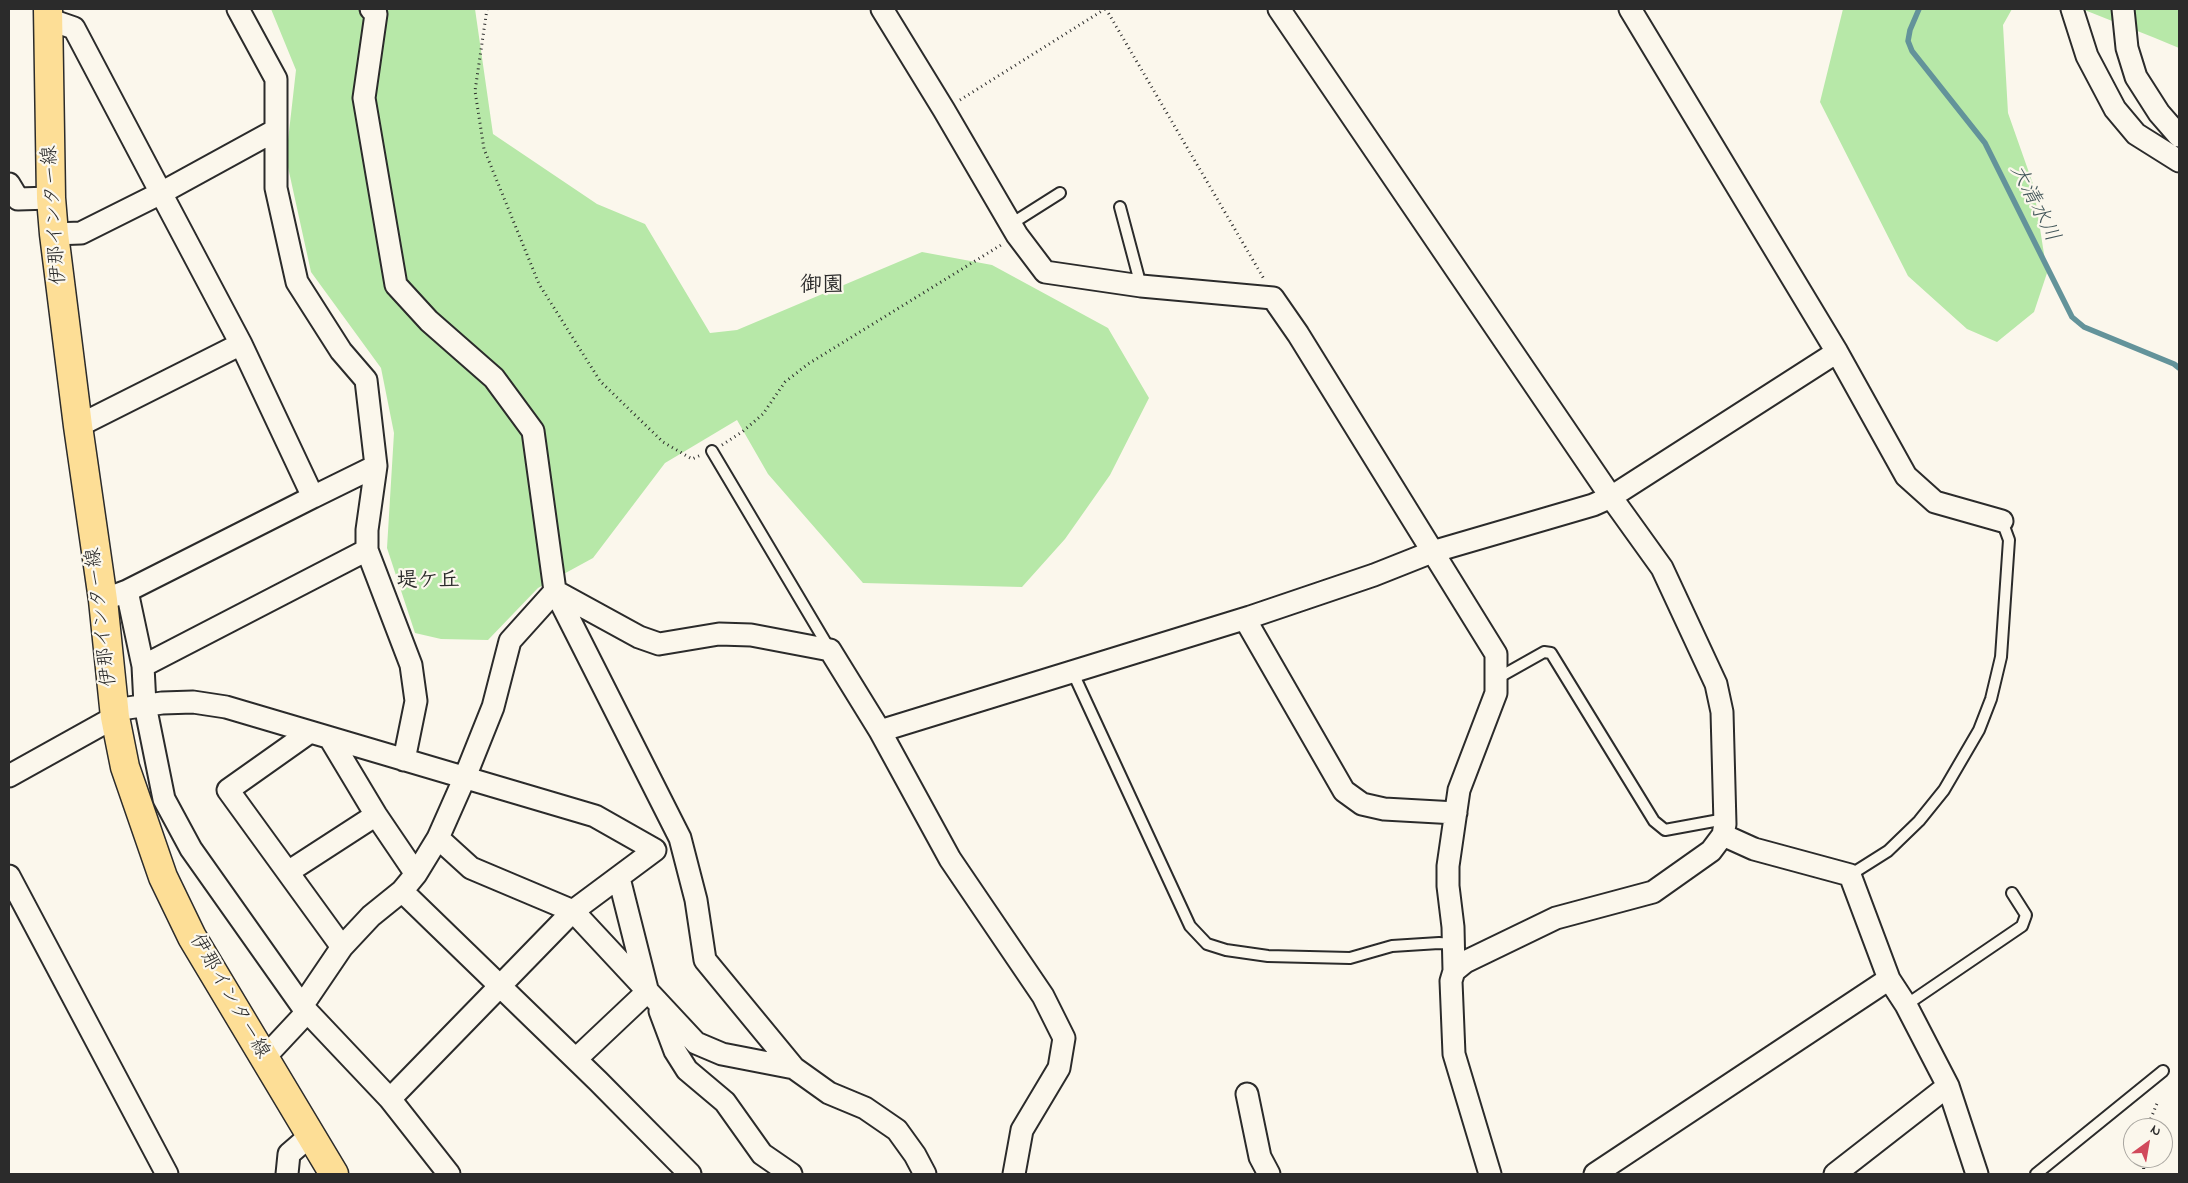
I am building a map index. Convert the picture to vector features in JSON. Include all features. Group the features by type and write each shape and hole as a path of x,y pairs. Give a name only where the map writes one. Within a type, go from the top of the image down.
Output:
{"main road":[{"name":"伊那インター線","path":"48,14 51,198 54,234 78,426 115,596 115,714 125,767 163,877 192,937 334,1174"}],"street":[{"path":"238,9 276,79 276,188 297,282 342,351 366,380 376,466 367,530 367,550 411,665 416,700 404,760"},
{"path":"371,9 376,14 364,98 396,285 429,321 494,378 533,431 555,591 680,838 696,900 705,960 794,1068 830,1093 865,1108 897,1130 915,1155 925,1174"},
{"path":"882,9 1014,229 1045,272 1141,286 1273,298 1303,342 1496,654 1496,693 1459,790 1448,886 1454,971 1451,981 1454,1054 1490,1174"},
{"path":"1279,9 1611,497 1662,568 1716,684 1722,712 1724,827 1710,851 1653,892 1556,918 1464,962 1454,971"},
{"path":"1630,9 1836,352 1906,476 1935,502 2002,521"},
{"path":"2072,9 2087,56 2115,109 2136,134 2179,161"},
{"path":"2123,9 2127,48 2136,77 2159,113 2179,136"},
{"path":"48,14 74,28 241,344 314,497"},
{"path":"54,234 81,233 276,130"},
{"path":"9,184 18,199 51,198"},
{"path":"78,426 241,344"},
{"path":"880,731 1245,619 1374,575 1432,552 1593,505 1611,497 1836,352"},
{"path":"376,466 115,596 142,666 145,705 164,799 191,849 305,1009 390,1099 449,1174"},
{"path":"142,666 367,550"},
{"path":"555,591 639,637 659,644 718,634 751,635 830,650 880,731 950,859 1042,996 1064,1038 1059,1068 1022,1130 1014,1174"},
{"path":"264,1058 305,1009 342,948 371,916 402,891 416,874 438,838 493,707 510,640 555,591"},
{"path":"1245,619 1344,791 1362,804 1384,809 1456,813"},
{"path":"9,776 115,714 145,705 193,702 226,707 331,740 465,776 595,816 655,850"},
{"path":"310,732 228,790 342,948"},
{"path":"331,740 376,815 416,874"},
{"path":"288,872 376,815"},
{"path":"1724,827 1754,849 1850,875 1890,979 1906,1005 1948,1086 1977,1174"},
{"path":"438,838 471,868 573,911 696,1042 722,1054 794,1068"},
{"path":"390,1099 573,911 655,850 680,838"},
{"path":"9,876 167,1174"},
{"path":"619,878 652,996 675,1051 687,1070 725,1102 762,1154 791,1174"},
{"path":"402,891 576,1059 690,1174"},
{"path":"1595,1174 1890,979"},
{"path":"576,1059 652,996"},
{"path":"1835,1174 1948,1086"},
{"path":"1247,1094 1260,1157 1269,1174"},
{"path":"287,1174 289,1154 311,1135"}],"lane":[{"path":"1014,229 1060,193"},
{"path":"1120,207 1141,286"},
{"path":"712,451 830,650"},
{"path":"1850,875 1888,850 1919,821 1944,790 1979,730 1991,698 2001,657 2009,540 2002,521"},
{"path":"1496,678 1544,652 1551,654 1654,821 1665,830 1724,827"},
{"path":"1073,673 1190,926 1206,944 1226,950 1268,956 1350,958 1392,946 1453,944"},
{"path":"1906,1005 2022,926 2026,915 2012,893"},
{"path":"2036,1174 2163,1071"}],"path":[{"path":"486,9 475,91 484,149 539,284 600,381 663,442 692,459 712,451 742,432 763,414 785,382 808,364 1014,229"},
{"path":"944,110 1106,9 1260,270 1273,298"},
{"path":"2151,1118 2158,1101"}],"green space":[{"path":"271,9 475,9 493,134 597,204 645,224 710,333 737,330 922,252 992,265 1108,328 1149,398 1110,475 1065,539 1022,587 863,583 768,474 737,420 665,463 593,558 538,588 488,640 441,639 415,633 387,548 394,433 381,368 311,272 286,158 296,70"},
{"path":"1843,9 2012,9 2003,25 2008,113 2033,184 2047,273 2034,312 1997,342 1967,329 1908,276 1820,102"},
{"path":"2082,9 2179,9 2179,48 2155,38"}],"waterway":[{"name":"大清水川","path":"1919,9 1910,30 1908,41 1912,51 1985,143 2072,317 2084,327 2174,364 2179,368"}],"district":[{"name":"御園","path":"822,287"},
{"name":"堤ケ丘","path":"428,583"}]}
